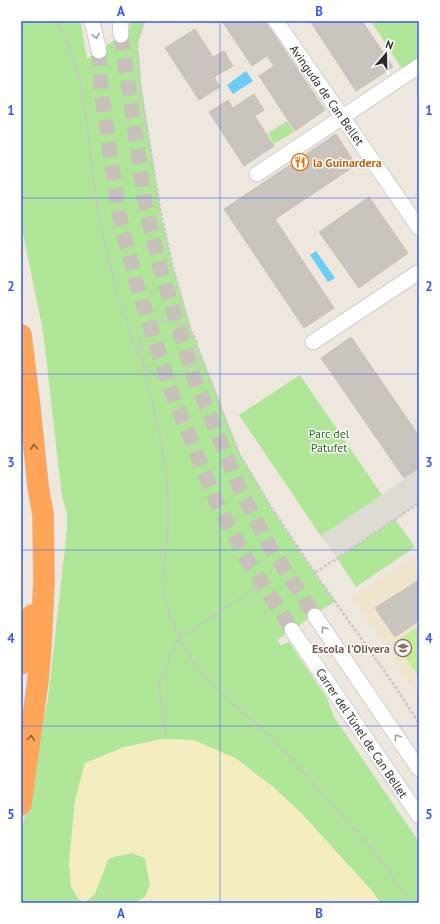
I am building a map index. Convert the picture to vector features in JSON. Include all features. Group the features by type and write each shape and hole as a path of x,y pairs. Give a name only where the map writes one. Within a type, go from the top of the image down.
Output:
{"highway":[{"path":"21,335 38,486 43,514 44,580 38,680 21,804"},
{"path":"24,655 31,618 34,580 35,512 38,486"}],"street":[{"path":"92,21 99,51"},
{"name":"Avinguda de Can Bellet","path":"276,21 419,228"},
{"path":"256,174 343,118 419,66"},
{"path":"313,342 419,272"},
{"path":"315,616 419,769"},
{"name":"Carrer del Túnel de Can Bellet","path":"292,630 419,816"}],"path":[{"path":"58,21 81,83 98,212 120,306 142,360 149,370 157,375 174,377 185,373 192,365 196,356 196,340 191,331 185,325 176,321 165,320 155,323 145,332 141,341 140,351 142,360 158,423 166,465 168,537 163,584 171,617 186,650 207,679 271,738 319,790 378,856 410,903"},
{"path":"144,21 137,42 140,85 161,214 173,268 191,332 239,454 271,507 315,573 419,723"},
{"path":"315,573 419,503"},
{"path":"309,565 315,573"},
{"path":"166,738 160,685 175,643 180,637 256,590"}],"shaded area":[{"path":"419,468 419,503 337,558 321,536"},
{"name":"Escola l'Olivera","path":"419,553 419,698 353,597"}],"green space":[{"path":"21,21 79,21 81,24 87,59 130,29 129,21 145,21 138,43 141,85 161,214 173,268 192,331 240,454 271,507 309,565 335,601 277,640 281,645 289,642 327,698 334,717 419,842 419,903 380,903 373,892 301,813 272,786 235,758 124,747 102,877 108,859 132,853 145,858 150,885 145,897 134,903 21,903 21,835 48,698 67,530 67,513 62,497 43,331 21,224"},
{"path":"371,21 419,21 419,66 406,75"},
{"path":"287,121 294,132 274,144 268,133"},
{"name":"Parc del Patufet","path":"300,375 382,495 321,536 239,415"},
{"path":"395,519 415,547 356,587 337,558"},
{"path":"419,626 419,677 395,642"}],"sand":[{"path":"162,739 194,740 235,758 272,786 301,813 373,892 380,903 134,903 145,897 150,885 145,858 132,853 108,859 95,894 85,902 79,900 71,887 69,862 75,800 85,763 124,747"}],"water":[{"path":"246,71 253,81 233,94 227,85"},
{"path":"316,251 335,278 328,282 310,255"}],"building":[{"path":"222,21 265,21 325,110 295,131 259,76 274,66 267,56 252,66"},
{"path":"310,21 362,21 393,67 356,91"},
{"path":"195,29 213,57 224,51 233,66 214,77 220,87 199,100 165,48"},
{"path":"254,94 264,110 255,116 274,146 244,166 209,112 228,100 233,108"},
{"path":"336,134 356,165 275,219 334,308 304,328 224,209"},
{"path":"369,197 408,253 359,288 319,232"},
{"path":"351,337 419,436 419,468 404,478 321,358"},
{"name":"Escola l'Olivera","path":"419,580 419,621 395,637 375,608"}],"tunnel":[{"path":"121,35 146,209 161,271 194,377 240,489 267,542 315,616"},
{"path":"99,51 101,89 119,214 135,278 169,386 216,501 244,555 292,630"}],"place":[{"name":"la Guinardera","path":"300,162"},
{"name":"Escola l'Olivera","path":"403,648"}]}
